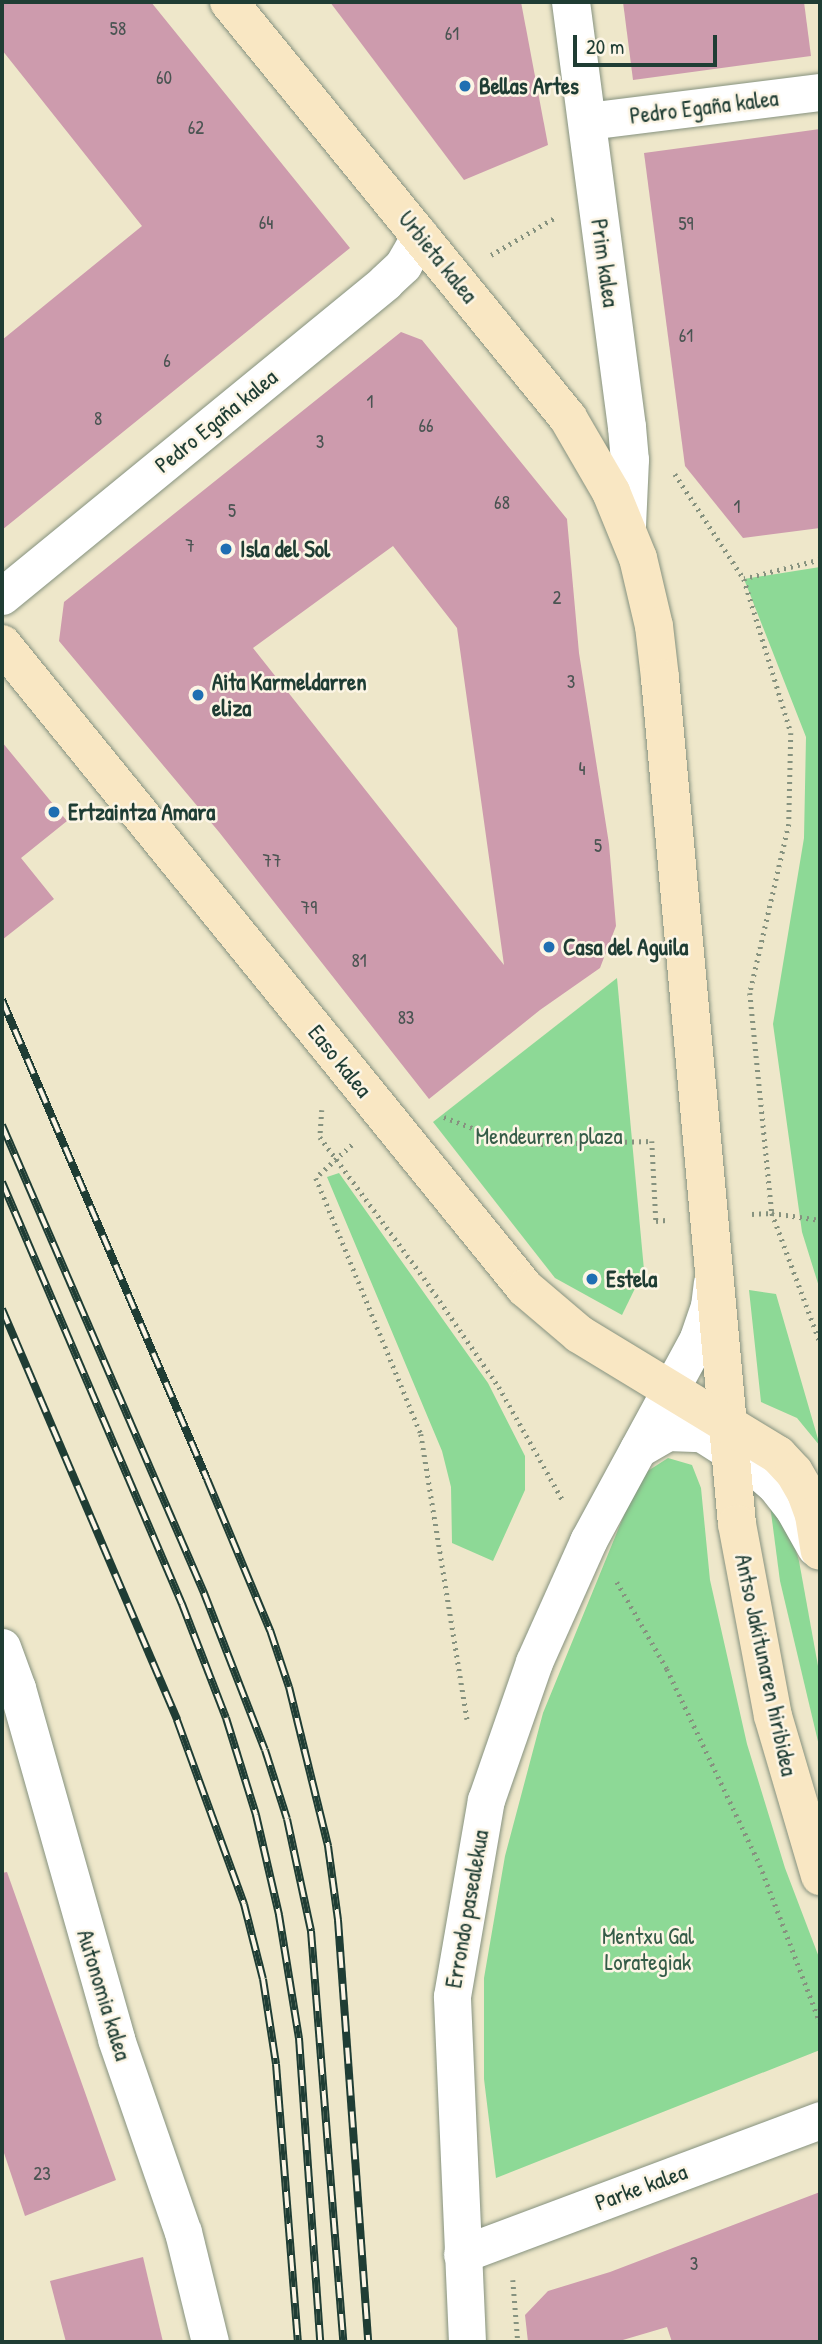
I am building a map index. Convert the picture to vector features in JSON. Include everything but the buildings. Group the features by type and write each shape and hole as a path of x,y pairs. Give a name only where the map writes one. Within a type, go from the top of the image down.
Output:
{"main road":[{"name":"Urbieta kalea","path":"229,2 568,418 595,460 627,526"},
{"path":"627,526 654,626 713,1276"},
{"name":"Easo kalea","path":"2,644 484,1239 550,1313 579,1334 671,1388 729,1436"},
{"name":"Antso Jakitunaren hiribidea","path":"713,1276 737,1524 758,1644 780,1743 820,1876"},
{"path":"729,1436 760,1441 794,1472 814,1515 820,1550"}],"street":[{"name":"Prim kalea","path":"571,2 627,427 630,460 627,526"},
{"name":"Pedro Egaña kalea","path":"587,121 820,92"},
{"name":"Pedro Egaña kalea","path":"2,596 386,282 403,265 420,236"},
{"path":"638,1449 698,1338 709,1306 713,1276"},
{"path":"638,1449 667,1432 684,1430 729,1436 775,1485 811,1537 820,1560"},
{"name":"Errondo pasealekua","path":"467,2342 452,1996 486,1800 534,1662 588,1541 638,1449"},
{"name":"Autonomia kalea","path":"2,1647 17,1688 116,2039 183,2232 209,2342"},
{"name":"Parke kalea","path":"462,2254 820,2120"}],"path":[{"path":"820,560 744,579 791,733 789,824 750,993 772,1213 820,1342"},
{"path":"322,1101 320,1137 499,1387 571,1517 624,1590 672,1681 760,1865 820,2022"},
{"path":"468,1721 421,1434 316,1178 335,1158 411,1104 496,1136 541,1144 652,1141 656,1221 772,1213 820,1220"},
{"path":"510,2236 518,2342"}],"green space":[{"path":"820,567 820,1290 802,1232 773,1024 804,838 806,737 744,579"},
{"name":"Mendeurren plaza","path":"617,978 644,1270 622,1315 555,1278 433,1122"},
{"path":"339,1173 488,1383 525,1456 525,1490 493,1561 452,1543 451,1487 442,1451 327,1177"},
{"path":"749,1290 776,1294 820,1446 797,1418 761,1402"},
{"name":"Mentxu Gal Lorategiak","path":"668,1458 692,1465 701,1488 710,1580 747,1744 785,1868 820,1960 820,2050 496,2178 484,2079 484,1978 505,1856 543,1713 640,1476"},
{"path":"769,1497 789,1528 799,1561 820,1677 820,1750 780,1581"}],"railway":[{"path":"2,1000 207,1479 270,1630 289,1687 328,1846 338,1920 368,2342"},
{"path":"2,1125 204,1593 265,1750 287,1819 311,1931 343,2342"},
{"path":"2,1182 182,1604 226,1718 256,1815 279,1915 299,2038 320,2342"},
{"path":"2,1309 177,1720 244,1904 263,1979 276,2064 298,2342"}],"place":[{"name":"Bellas Artes","path":"465,86"},
{"name":"Isla del Sol","path":"226,549"},
{"name":"Aita Karmeldarren eliza","path":"198,695"},
{"name":"Ertzaintza Amara","path":"54,812"},
{"name":"Casa del Aguila","path":"549,947"},
{"name":"Estela","path":"592,1279"}]}
